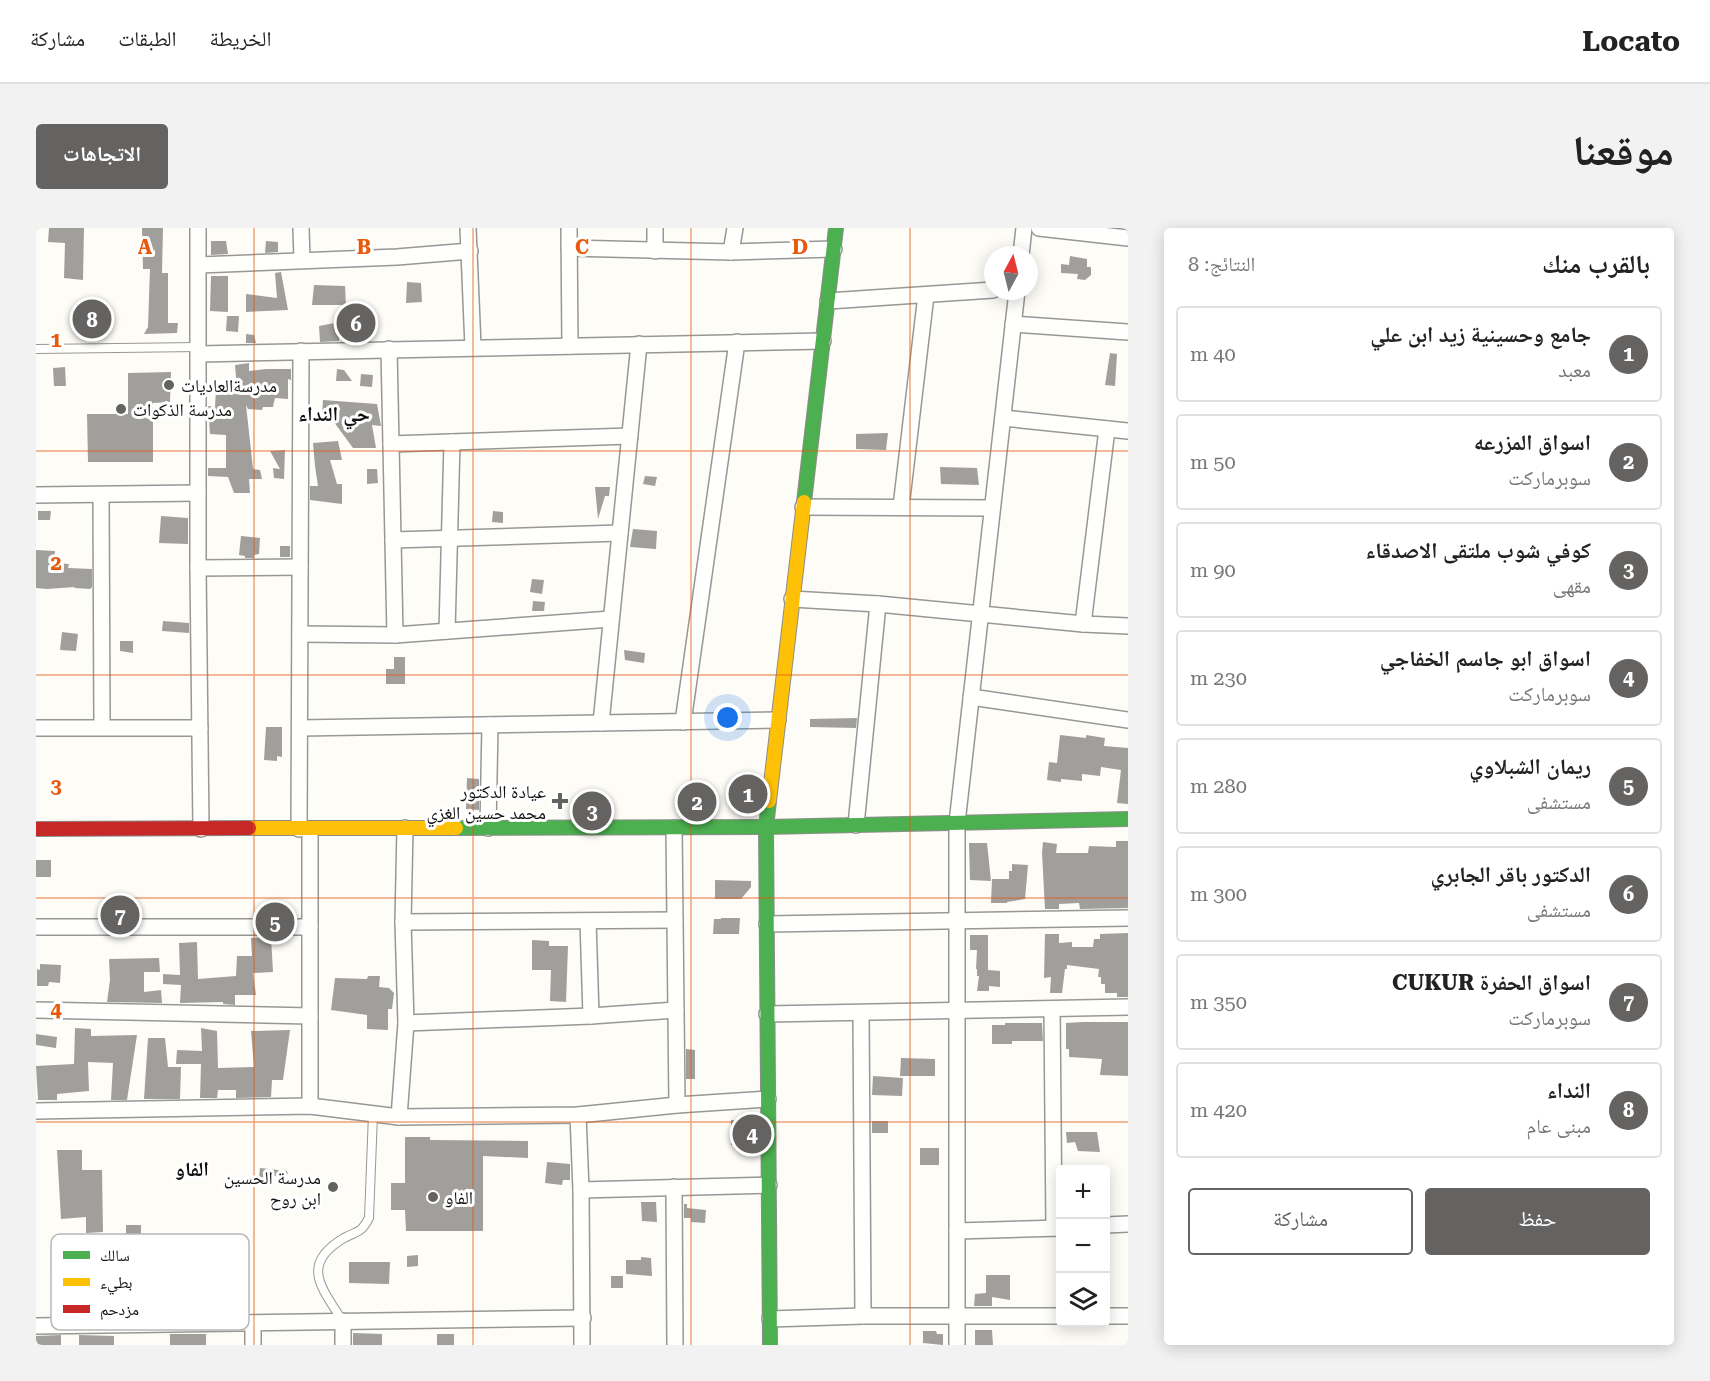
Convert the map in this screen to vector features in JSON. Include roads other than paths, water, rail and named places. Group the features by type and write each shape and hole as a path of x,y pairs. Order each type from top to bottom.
{"street":[{"path":"198,228 201,829"},
{"path":"301,228 302,260"},
{"path":"468,228 473,347"},
{"path":"569,228 570,346"},
{"path":"655,228 655,251"},
{"path":"731,252 735,228"},
{"path":"770,1345 766,827 836,228"},
{"path":"1022,246 1024,228"},
{"path":"1039,228 1123,234"},
{"path":"569,248 731,252 834,249"},
{"path":"199,265 397,257 470,250"},
{"path":"828,301 984,291"},
{"path":"901,507 926,295"},
{"path":"957,1345 957,823 1016,300"},
{"path":"1013,324 1128,332"},
{"path":"199,351 823,341"},
{"path":"683,722 737,342"},
{"path":"601,723 639,344"},
{"path":"389,349 395,635"},
{"path":"301,351 300,728 310,927 310,1106"},
{"path":"1003,418 1128,431"},
{"path":"1083,624 1107,429"},
{"path":"391,444 630,436"},
{"path":"447,631 452,442"},
{"path":"36,495 198,493"},
{"path":"101,495 102,727"},
{"path":"803,507 993,508"},
{"path":"393,540 620,532"},
{"path":"198,568 300,567"},
{"path":"792,599 878,604 1083,624 1128,626"},
{"path":"856,825 878,604"},
{"path":"300,634 395,635 611,619"},
{"path":"971,697 1128,720"},
{"path":"300,728 778,720"},
{"path":"488,828 490,725"},
{"path":"36,728 200,728"},
{"path":"36,829 674,828 1128,819"},
{"path":"399,1117 406,1023 403,922 405,828"},
{"path":"674,828 676,1105"},
{"path":"766,924 1128,918"},
{"path":"403,922 675,920"},
{"path":"588,921 591,1016"},
{"path":"36,927 310,927"},
{"path":"767,1014 1128,1007"},
{"path":"36,1010 310,1016"},
{"path":"406,1023 591,1016 676,1010"},
{"path":"1052,1010 1058,1219"},
{"path":"861,1012 863,1316"},
{"path":"36,1111 310,1106 399,1117 578,1115 768,1099"},
{"path":"578,1115 582,1345"},
{"path":"581,1190 769,1185"},
{"path":"674,1187 675,1345"},
{"path":"1110,1226 1128,1224"},
{"path":"957,1232 1056,1228"},
{"path":"770,1319 863,1316 1056,1316"},
{"path":"1110,1316 1128,1316"},
{"path":"249,1323 583,1318"},
{"path":"343,1322 343,1345"},
{"path":"253,1323 253,1345"},
{"path":"36,1326 51,1326"}],"lane":[{"path":"36,349 199,351"},
{"path":"343,1322 324,1292 317,1273 321,1257 338,1242 361,1231 369,1218 373,1114"}],"place":[{"name":"النداء","path":"92,319"},
{"name":"الدكتور باقر الجابري","path":"356,323"},
{"name":"مدرسةالعاديات","path":"169,385"},
{"name":"مدرسة الذكوات","path":"121,409"},
{"name":"جامع وحسينية زيد ابن علي","path":"748,794"},
{"name":"عيادة الدكتور محمد حسين الغزي","path":"560,801"},
{"name":"اسواق المزرعه","path":"697,802"},
{"name":"كوفي شوب ملتقى الاصدقاء","path":"592,811"},
{"name":"اسواق الحفرة CUKUR","path":"120,915"},
{"name":"ريمان الشبلاوي","path":"275,922"},
{"name":"اسواق ابو جاسم الخفاجي","path":"752,1134"},
{"name":"مدرسة الحسين ابن روح","path":"333,1187"},
{"name":"الفاو","path":"433,1197"}],"district":[{"name":"حي النداء","path":"334,414"},
{"name":"الفاو","path":"192,1169"}]}
